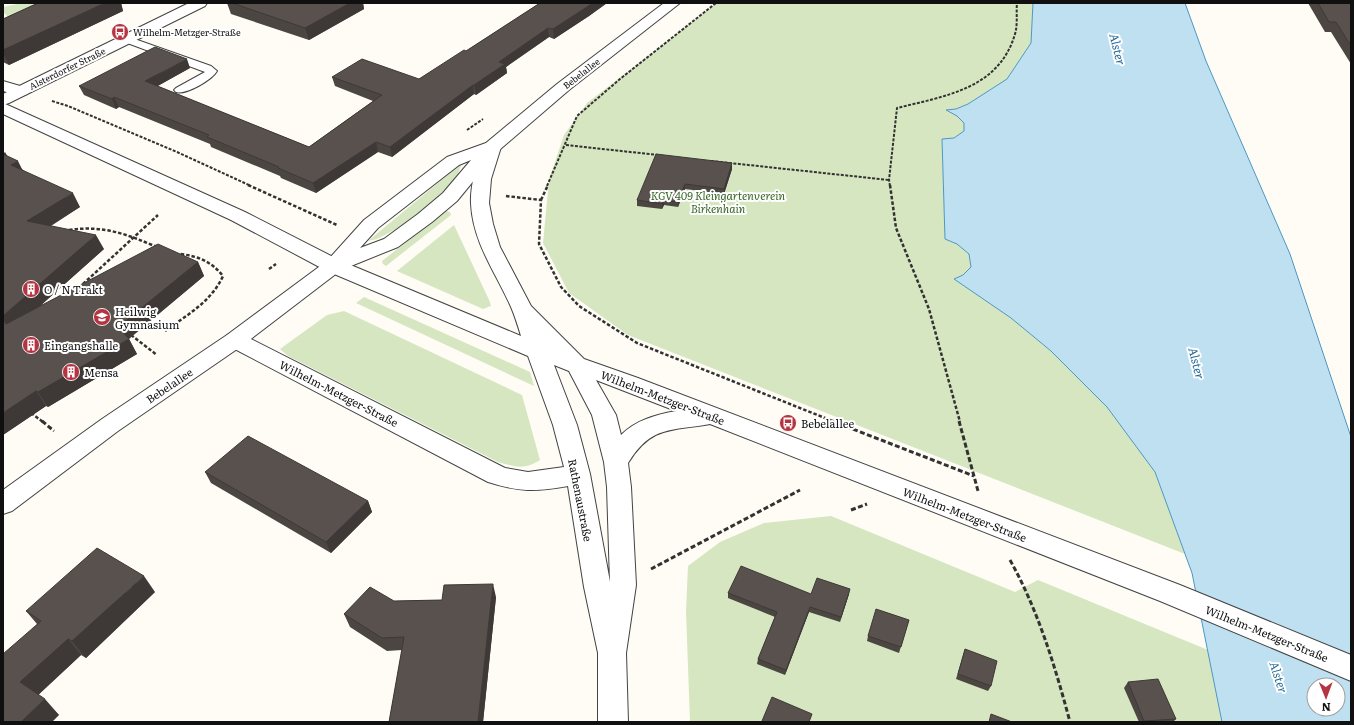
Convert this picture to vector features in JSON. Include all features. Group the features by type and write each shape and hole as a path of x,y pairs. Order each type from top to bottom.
{"street":[{"name":"Alsterdorfer Straße","path":"3,100 200,3"},
{"name":"Bebelallee","path":"334,266 391,243 425,218 450,197 492,147 563,87 673,3"},
{"name":"Alsterdorfer Straße","path":"3,86 21,91"},
{"name":"Wilhelm-Metzger-Straße","path":"3,108 238,216 334,266 537,351 711,415 1170,593 1351,668"},
{"name":"Bebelallee","path":"3,504 110,425 234,340 334,266 371,224 453,160 492,147"},
{"name":"Wilhelm-Metzger-Straße","path":"492,147 482,179 480,203 490,247 521,306 537,351"},
{"name":"Wilhelm-Metzger-Straße","path":"521,306 577,366"},
{"name":"Wilhelm-Metzger-Straße","path":"234,340 510,480 535,482 578,474"},
{"name":"Rathenaustraße","path":"537,351 565,425 578,474 597,587 612,653"},
{"name":"Rathenaustraße","path":"577,366 604,415 616,462 619,487 623,585 612,653 613,722"},
{"path":"616,462 630,441 644,429 662,422 711,415"}],"lane":[{"path":"126,39 207,68 211,71 209,75 180,90"}],"path":[{"path":"716,3 620,79 577,116 566,145 541,200 539,244 561,286 579,306 638,343 813,414 974,476"},
{"path":"1017,3 1015,33 1005,57 988,77 959,93 897,108 889,180 896,228 929,309 987,522 1023,583 1054,663 1070,722"},
{"path":"21,91 68,106 177,152 338,225"},
{"path":"566,145 660,155"},
{"path":"708,160 889,180"},
{"path":"480,203 502,196 541,200"},
{"path":"78,289 158,215"},
{"path":"64,232 96,227 110,229 160,248"},
{"path":"165,331 210,298 220,286 223,276 218,268 206,260 193,256 173,254"},
{"path":"131,335 157,355"},
{"path":"25,408 54,431"},
{"path":"623,585 800,490"}],"green space":[{"path":"22,3 77,3 20,28 3,12 3,7"},
{"name":"KGV 409 Kleingartenverein Birkenhain","path":"717,3 1033,3 1031,43 1007,79 968,104 947,111 957,116 964,123 964,131 954,138 942,139 945,239 957,244 969,254 971,267 963,275 954,279 1011,318 1051,351 1107,407 1155,472 1185,554 628,335 569,293 543,243 549,180 564,135 587,103"},
{"path":"462,163 453,187 404,225 377,239 368,241"},
{"path":"446,211 450,212 451,215 386,266 383,264 382,261"},
{"path":"454,225 491,306 483,309 397,271"},
{"path":"364,297 530,372 534,386 356,303"},
{"path":"344,311 522,395 540,460 520,467 498,462 288,356 280,349 327,315"},
{"path":"831,516 1015,592 1038,580 1208,650 1222,722 690,722 686,611 688,566 720,542 764,523"}],"water":[{"name":"Alster","path":"1033,3 1185,3 1206,61 1290,254 1351,437 1351,722 1222,722 1192,573 1155,472 1107,407 1051,351 1011,318 954,279 963,275 971,267 969,254 957,244 945,239 942,139 954,138 964,131 964,123 957,116 946,110 956,109 968,104 1007,79 1031,43"}],"building":[{"path":"38,3 105,3 3,50 3,19"},
{"path":"232,3 350,3 305,28"},
{"path":"540,3 593,3 553,29 548,28 499,62 505,64 473,85 390,147 376,142 313,183 207,137 209,135 114,97 112,99 79,86 155,47 187,59 145,81 309,147 382,95 332,77 362,59 419,79 464,50 466,51"},
{"path":"1318,3 1351,3 1351,46 1336,22 1329,22"},
{"path":"3,154 18,161 11,165 73,193 27,221 96,235 3,316"},
{"path":"656,154 732,163 724,189 685,184 678,202 664,200 662,204 637,200"},
{"path":"158,244 198,262 118,327 129,339 38,392 36,391 3,413 3,319 6,324"},
{"path":"248,436 368,501 326,542 205,472"},
{"path":"97,548 144,576 72,641 68,639 20,682 45,699 21,722 3,722 3,654 41,621 26,611"},
{"path":"741,566 811,594 817,578 850,589 841,617 810,607 786,670 758,659 777,612 728,593"},
{"path":"493,584 478,722 389,722 404,637 382,638 344,614 370,587 394,601 442,600 444,585"},
{"path":"876,609 909,620 901,647 868,636"},
{"path":"965,649 997,661 991,686 958,674"},
{"path":"1158,679 1176,719 1144,721 1128,682"},
{"path":"772,697 812,714 809,722 762,721"},
{"path":"991,714 1012,722 989,722"}],"place":[{"name":"Wilhelm-Metzger-Straße","path":"120,32"},
{"name":"O / N Trakt","path":"31,289"},
{"name":"Heilwig Gymnasium","path":"102,317"},
{"name":"Eingangshalle","path":"31,345"},
{"name":"Mensa","path":"71,372"},
{"name":"Bebelallee","path":"788,423"}]}
